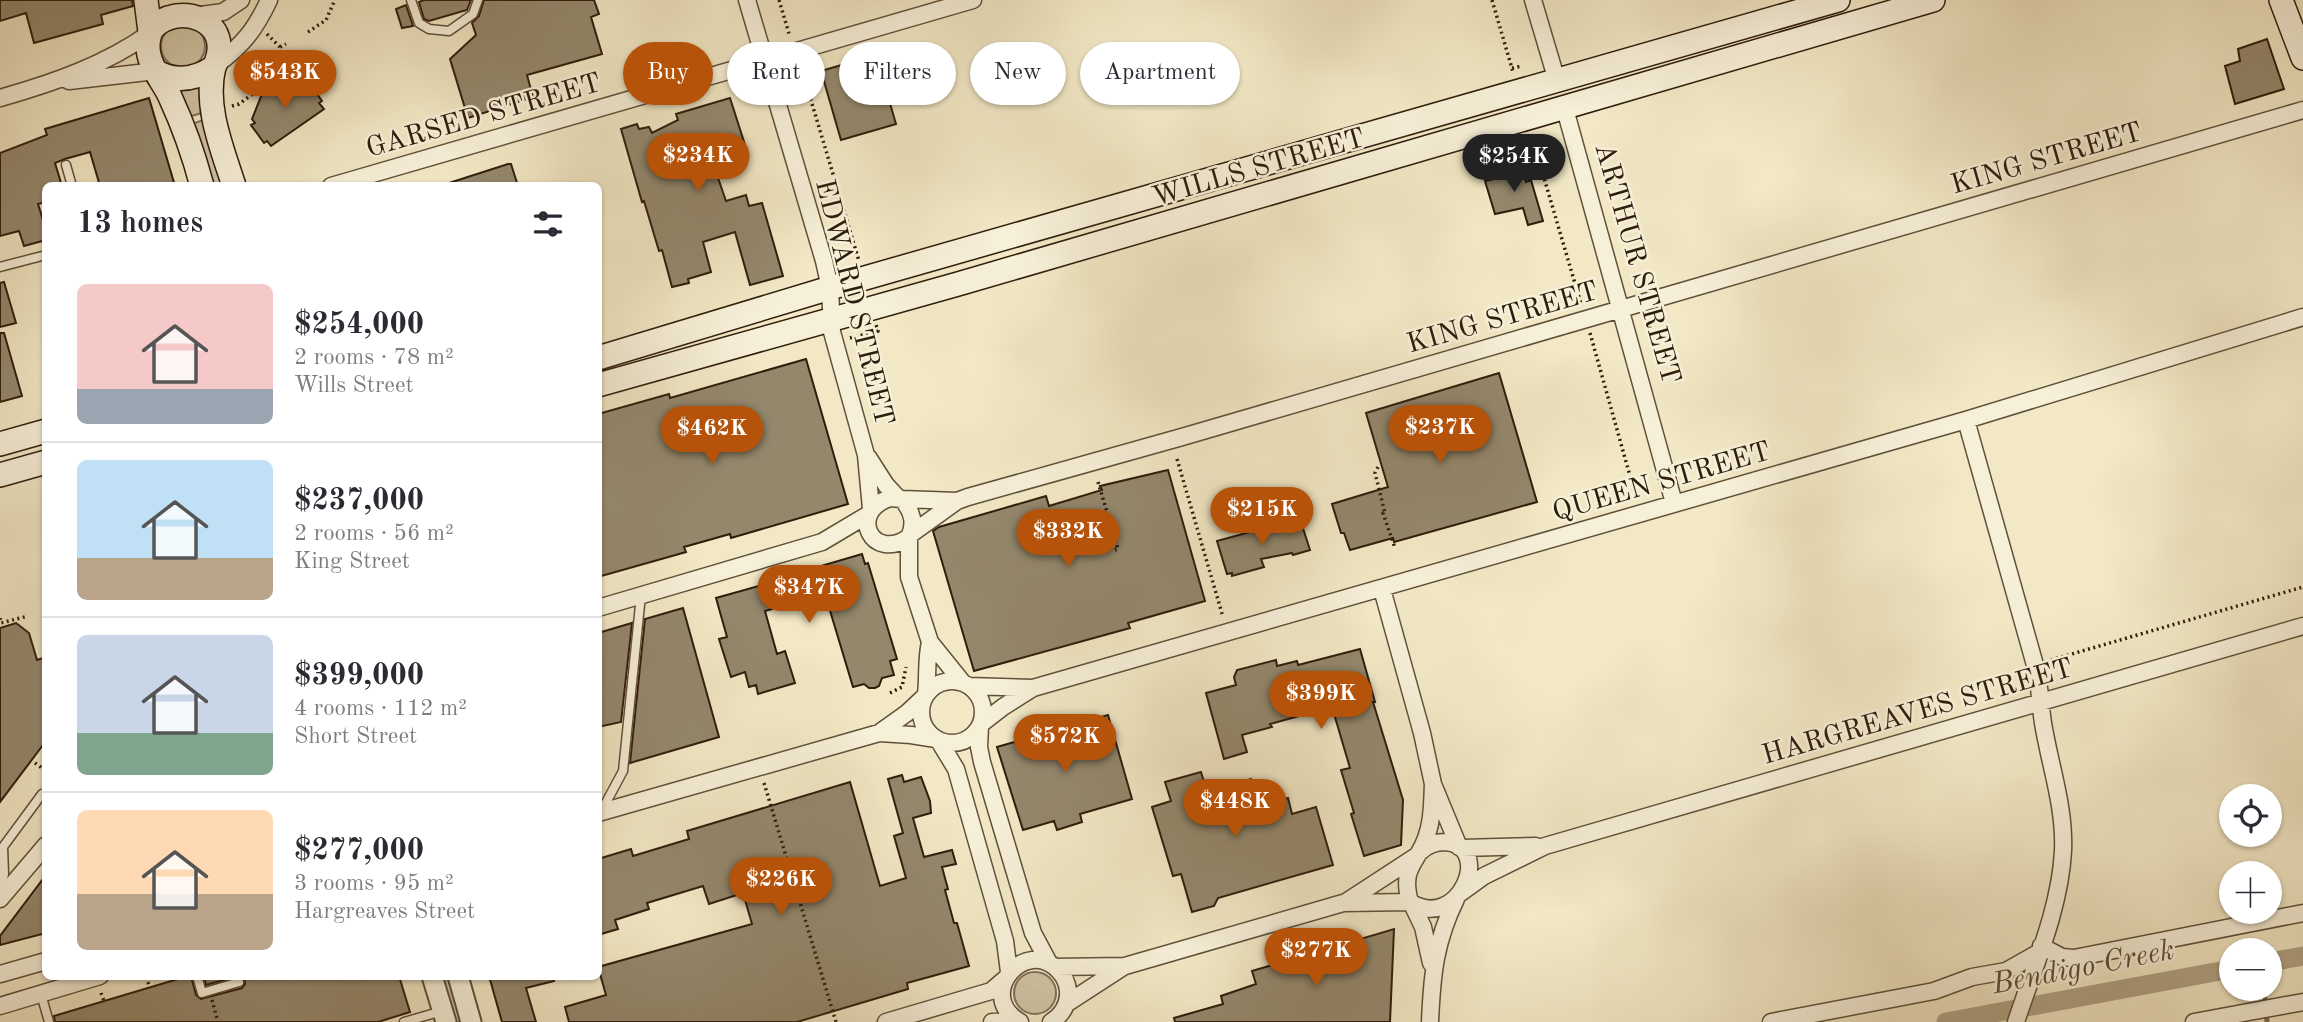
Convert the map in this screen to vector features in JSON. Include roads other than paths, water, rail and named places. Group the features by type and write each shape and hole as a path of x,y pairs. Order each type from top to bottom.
{"main road":[{"path":"146,0 150,32 148,52 184,130 201,182"},
{"name":"WILLS STREET","path":"602,357 830,288 1838,0"},
{"name":"WILLS STREET","path":"602,383 1565,109 1933,0"},
{"path":"2281,0 2303,58"},
{"path":"150,32 169,15 196,10 210,22 218,37 220,51 211,86 212,104 233,182"},
{"path":"156,71 168,77 184,79 199,76 215,66"},
{"name":"ARTHUR STREET","path":"1557,81 1565,109"},
{"path":"749,313 757,339"},
{"path":"4,442 42,432"},
{"path":"4,442 33,449 42,462"},
{"path":"0,475 42,463"}],"street":[{"path":"196,10 223,12 241,0"},
{"path":"215,66 248,37 268,0"},
{"name":"EDWARD STREET","path":"747,0 758,42"},
{"name":"GARSED STREET","path":"825,43 973,0"},
{"name":"ARTHUR STREET","path":"1533,0 1557,81"},
{"path":"0,98 49,84 117,55 150,32"},
{"path":"49,84 156,71"},
{"name":"GARSED STREET","path":"345,182 727,71"},
{"name":"EDWARD STREET","path":"776,105 824,261 830,288 835,343 866,454 870,511"},
{"name":"ARTHUR STREET","path":"1565,109 1674,503"},
{"name":"KING STREET","path":"900,498 957,500 1182,437 2303,110"},
{"name":"QUEEN STREET","path":"981,726 1003,707 1033,688 1966,420 2303,317"},
{"path":"1966,420 2035,665 2043,722 2060,803 2063,846 2057,889 2017,1022"},
{"name":"EDWARD STREET","path":"866,454 886,485 900,498"},
{"path":"602,607 821,542 851,526 883,500 900,498 908,506 913,520 909,577 930,642 977,693 982,703 984,714 979,747 982,762 1033,933 1067,984 1060,1015"},
{"name":"KING STREET","path":"910,536 957,500"},
{"path":"870,511 868,528 871,535 909,577"},
{"path":"882,545 895,545 910,536"},
{"path":"1382,589 1422,733 1433,784 1460,848 1467,856 1470,871 1444,927 1432,969 1430,1022"},
{"name":"HARGREAVES STREET","path":"1458,896 1484,876 1545,846 2303,626"},
{"path":"930,642 925,696 920,715 923,725 937,740 956,769 1005,941 1007,976 1002,990 1003,1002 1017,1021"},
{"path":"879,733 942,682 966,684"},
{"name":"QUEEN STREET","path":"966,684 1033,688"},
{"path":"602,812 879,733 911,735 948,744 967,741 981,726"},
{"path":"1432,969 1423,927 1411,903 1407,873 1430,825 1433,784"},
{"path":"1343,903 1429,845 1440,842 1460,848"},
{"name":"HARGREAVES STREET","path":"1460,848 1545,846"},
{"path":"0,896 42,849"},
{"path":"886,1022 991,991 1016,966 1028,961 1052,965 1125,966 1343,903 1411,903 1424,908 1434,908 1446,906 1458,896"},
{"path":"2040,949 2062,957 2074,958 2303,913"},
{"path":"1771,1022 1934,990 1972,977 2006,971 2040,949"},
{"path":"0,974 42,962"},
{"path":"1060,1015 1125,966"},
{"path":"0,1006 87,980"},
{"path":"433,980 444,1016"},
{"path":"459,980 471,1022"},
{"path":"2194,1022 2232,1019 2303,1002"},
{"path":"992,1022 1017,1021"}],"lane":[{"path":"411,0 419,23 429,29 449,31 473,13 478,0"},
{"path":"66,164 71,182"},
{"path":"0,267 42,255"},
{"path":"602,809 623,771 641,595"},
{"path":"0,896 4,874 3,847 42,794"},
{"path":"198,980 202,993 239,982 238,980"},
{"path":"41,994 48,1022"},
{"path":"404,1022 444,1016"}],"waterway":[{"name":"Bendigo Creek","path":"2282,960 2303,956"},
{"name":"Bendigo Creek","path":"1946,1022 2219,971"},
{"path":"2265,1001 2267,1022"}]}
